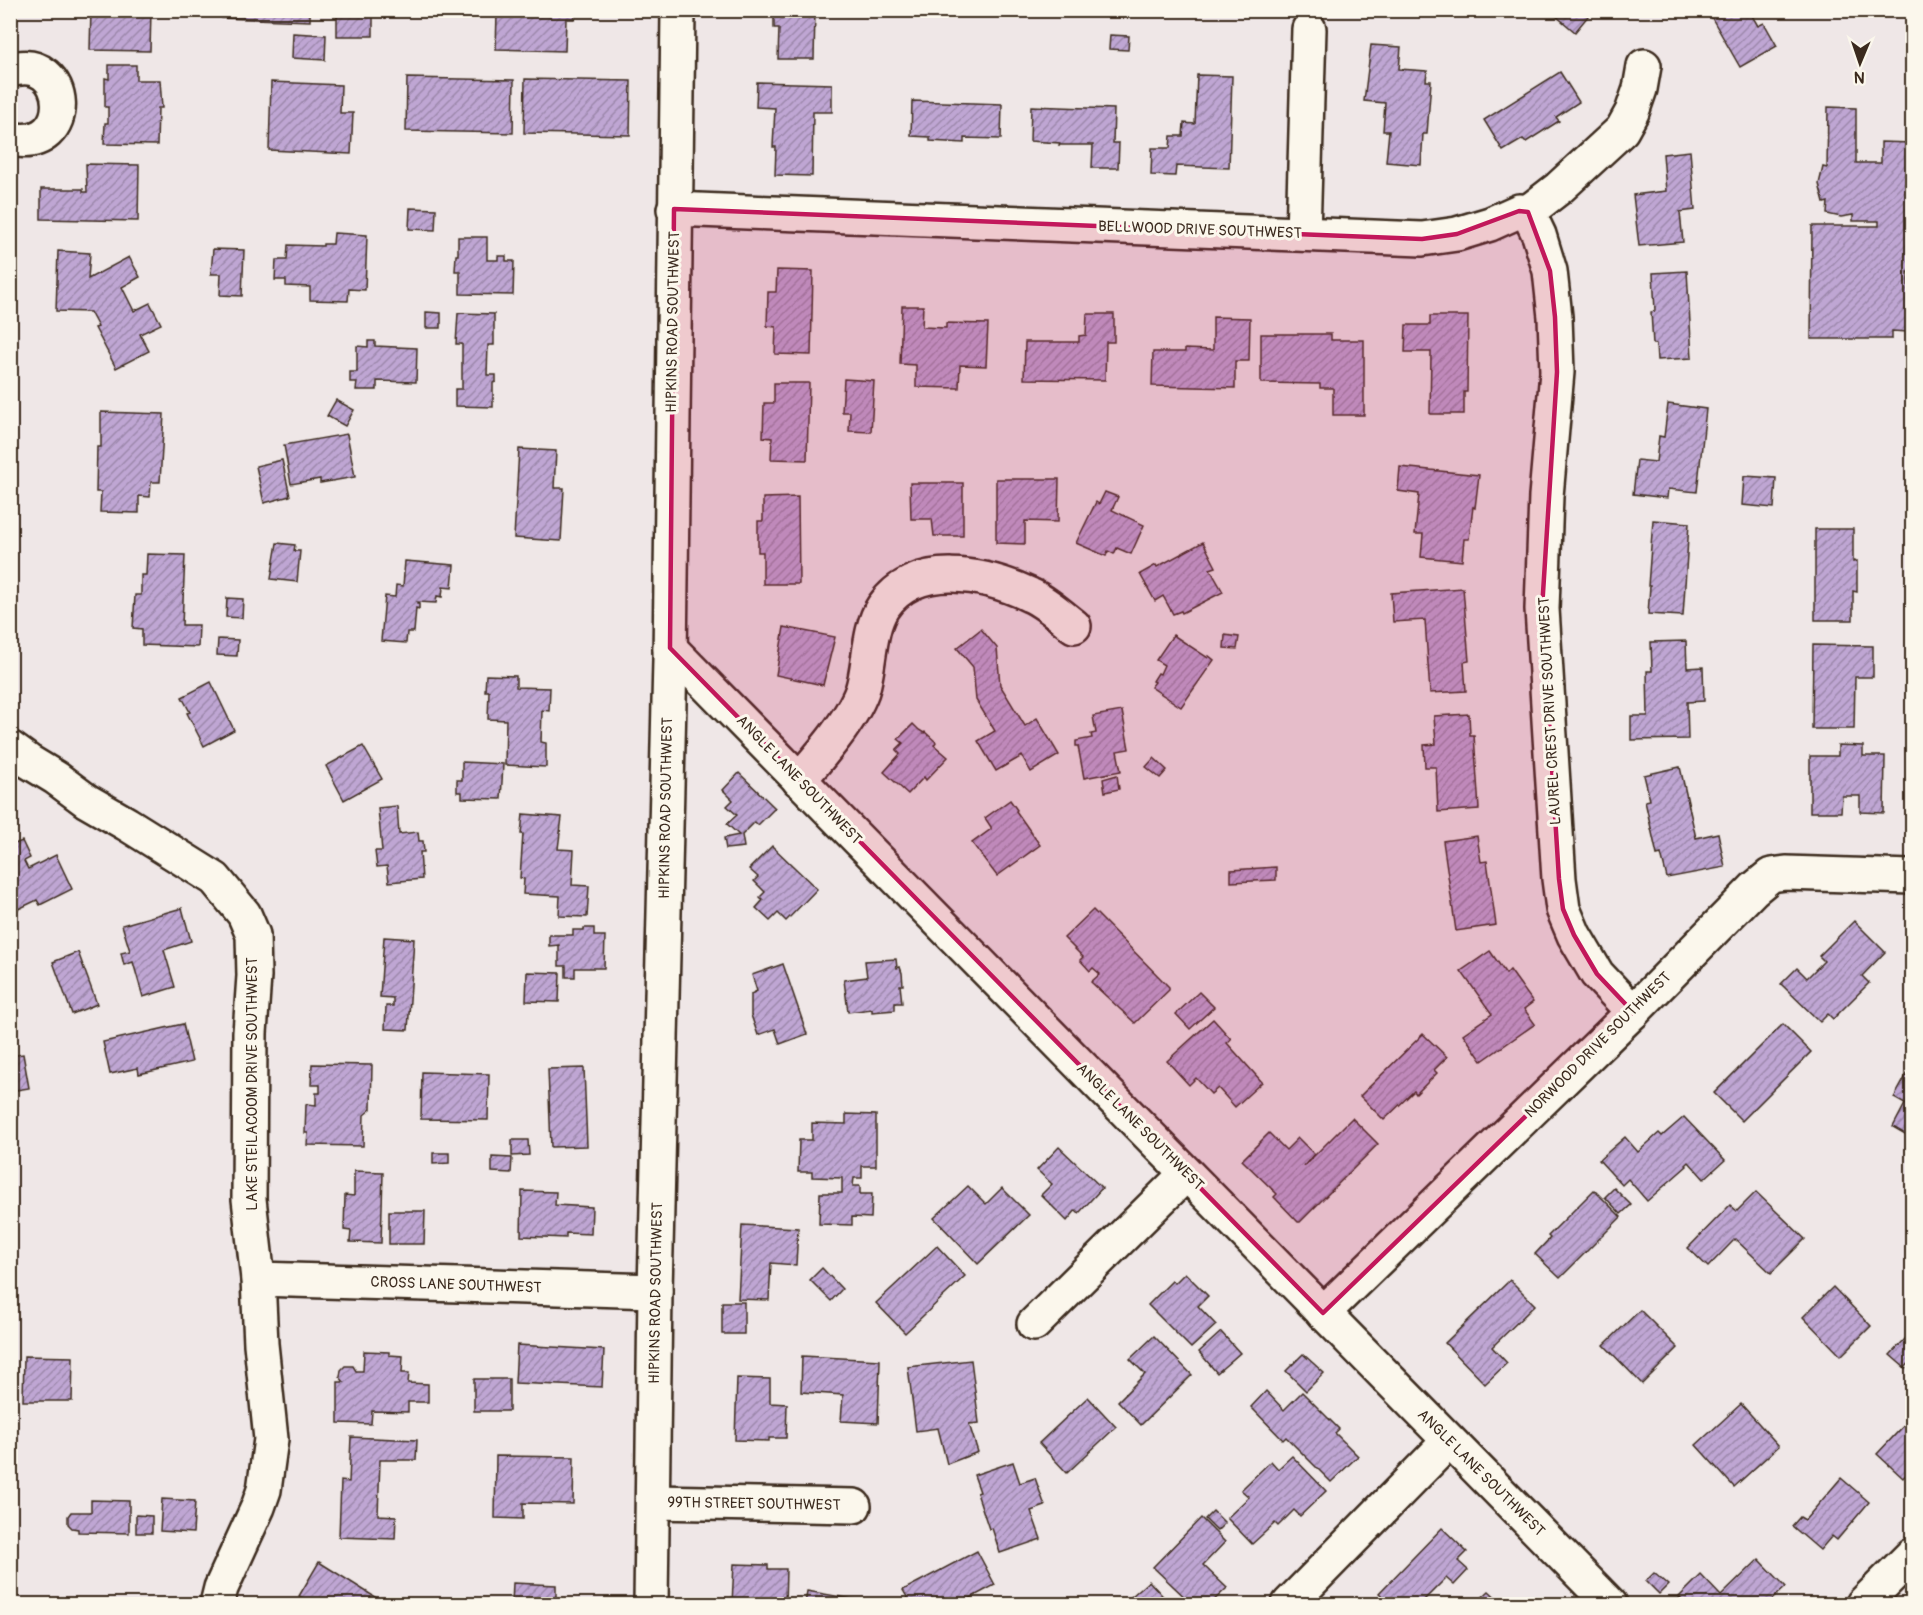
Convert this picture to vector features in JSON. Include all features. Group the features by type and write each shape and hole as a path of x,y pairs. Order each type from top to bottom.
{"street":[{"name":"HIPKINS ROAD SOUTHWEST","path":"651,1605 670,648 678,10"},
{"path":"1303,234 1309,29"},
{"name":"BELLWOOD DRIVE SOUTHWEST","path":"674,209 1422,239 1457,234 1490,224 1519,211 1528,212 1559,188 1623,130 1640,89 1644,66"},
{"path":"10,70 25,68 46,75 54,84 59,95 60,106 58,117 52,128 44,135 33,140 10,139"},
{"name":"LAUREL CREST DRIVE SOUTHWEST","path":"1528,212 1539,235 1550,271 1555,317 1557,372 1546,496 1542,609 1559,879 1563,909 1574,935 1597,974 1633,1012"},
{"path":"799,780 827,748 862,691 870,648 883,608 898,592 916,581 947,574 971,576 1030,595 1047,604 1074,626"},
{"name":"ANGLE LANE SOUTHWEST","path":"670,648 1610,1605"},
{"name":"LAKE STEILACOOM DRIVE SOUTHWEST","path":"10,748 87,801 215,879 244,914 253,935 249,1199 271,1439 264,1490 221,1588 217,1605"},
{"name":"NORWOOD DRIVE SOUTHWEST","path":"1323,1313 1633,1012 1770,875 1786,873 1912,877"},
{"path":"1034,1324 1186,1174"},
{"name":"CROSS LANE SOUTHWEST","path":"258,1279 656,1291"},
{"path":"1289,1605 1449,1441"},
{"name":"99TH STREET SOUTHWEST","path":"653,1502 854,1506"},
{"path":"1863,1605 1912,1555"}],"highlighted area":[{"path":"674,209 1422,239 1457,234 1519,211 1528,212 1550,271 1555,317 1557,372 1542,609 1559,879 1563,909 1574,935 1597,974 1633,1012 1323,1313 670,648"}],"building":[{"path":"46,10 88,10 88,14 46,13"},
{"path":"91,10 151,10 150,51 90,50"},
{"path":"223,10 310,10 310,21 222,18"},
{"path":"337,10 373,10 373,36 337,36"},
{"path":"523,10 575,10 574,19 566,19 565,51 496,49 497,14 523,15"},
{"path":"774,10 815,10 814,59 778,59 779,28 774,28"},
{"path":"1549,10 1593,10 1575,32"},
{"path":"1713,10 1756,10 1751,14 1758,26 1764,23 1777,46 1740,67 1709,13"},
{"path":"293,33 326,35 325,60 292,58"},
{"path":"1110,35 1129,36 1128,50 1109,49"},
{"path":"1371,45 1401,47 1399,69 1427,71 1426,81 1431,81 1427,134 1423,134 1421,165 1386,162 1389,131 1383,131 1385,103 1364,101"},
{"path":"109,65 136,65 136,80 160,80 162,108 158,108 157,145 104,144 105,123 108,123 108,107 105,107 105,78 109,79"},
{"path":"1560,72 1579,102 1556,117 1559,121 1526,142 1523,139 1503,151 1484,120"},
{"path":"1197,75 1232,76 1229,168 1176,166 1175,176 1151,175 1152,148 1170,148 1171,136 1183,136 1184,123 1195,124"},
{"path":"407,78 514,80 513,133 406,131"},
{"path":"525,79 631,81 630,135 524,133"},
{"path":"271,82 341,85 340,113 353,113 351,154 269,150"},
{"path":"757,82 832,84 832,112 813,112 812,176 775,175 776,147 773,147 775,108 756,107"},
{"path":"912,101 1002,104 1001,139 964,138 964,143 930,141 930,137 911,136"},
{"path":"1031,106 1114,109 1113,143 1119,143 1118,168 1092,168 1093,145 1059,145 1060,143 1030,141"},
{"path":"1828,107 1856,108 1856,163 1881,163 1881,142 1912,143 1912,272 1908,272 1908,332 1892,331 1892,339 1811,339 1812,226 1879,226 1879,221 1853,221 1853,215 1841,217 1827,214 1828,202 1824,203 1819,184 1823,167 1827,168"},
{"path":"1690,151 1695,210 1680,212 1683,242 1639,246 1633,195 1666,191 1663,154"},
{"path":"86,164 139,165 138,221 41,219 41,189 83,189 83,192 87,192"},
{"path":"410,208 436,209 435,230 409,229"},
{"path":"334,233 367,235 365,290 349,289 348,301 310,300 310,287 286,286 286,280 275,280 276,260 287,260 288,245 333,244"},
{"path":"458,237 487,237 487,260 498,260 498,256 506,256 506,261 514,261 513,295 460,294 460,271 455,271"},
{"path":"213,249 244,250 242,296 220,295 221,274 211,274"},
{"path":"58,251 90,253 88,279 129,257 140,277 122,287 134,311 150,303 161,324 140,334 149,351 116,368 95,328 98,327 90,312 56,311"},
{"path":"777,270 813,271 811,355 775,354 776,327 767,326 768,292 776,292"},
{"path":"1687,271 1692,358 1657,360 1656,344 1653,344 1651,312 1655,311 1653,273"},
{"path":"902,306 923,306 922,327 946,328 946,323 988,324 986,366 960,365 959,388 916,387 916,365 900,364"},
{"path":"426,312 441,313 441,328 426,328"},
{"path":"458,313 494,314 494,345 488,345 487,375 496,375 496,382 493,383 493,407 455,406 455,389 462,389 462,344 456,344"},
{"path":"1087,314 1114,314 1114,342 1106,342 1105,380 1024,379 1025,342 1079,342 1079,336 1086,335"},
{"path":"1430,316 1468,316 1467,392 1464,392 1464,414 1430,414 1431,352 1405,352 1406,325 1430,325"},
{"path":"1213,317 1250,318 1249,361 1235,361 1235,388 1152,386 1153,352 1185,352 1185,349 1213,350"},
{"path":"1261,334 1331,334 1331,340 1364,340 1364,415 1333,415 1333,388 1320,388 1320,384 1261,383"},
{"path":"368,341 375,341 375,346 417,348 416,382 377,381 377,390 356,390 357,382 350,382 350,372 357,372 357,346 368,347"},
{"path":"844,379 874,381 871,432 849,431 850,412 842,412"},
{"path":"774,383 809,383 807,460 771,459 772,438 763,437 764,403 774,403"},
{"path":"336,400 354,410 345,426 327,416"},
{"path":"1668,404 1706,409 1697,492 1668,489 1667,498 1633,494 1637,460 1656,462 1659,436 1664,437"},
{"path":"101,412 164,414 160,482 151,482 150,497 139,496 139,513 100,512 101,492 96,492 97,447 101,447"},
{"path":"347,434 355,477 320,483 320,479 291,484 284,445"},
{"path":"519,449 556,451 554,488 564,488 561,541 514,538"},
{"path":"282,460 290,496 264,503 256,466"},
{"path":"1400,467 1479,475 1469,539 1464,539 1462,561 1421,557 1423,534 1415,534 1419,494 1398,491"},
{"path":"1744,476 1776,478 1774,508 1742,505"},
{"path":"996,479 1059,479 1058,522 1025,521 1025,544 996,543"},
{"path":"910,483 963,483 963,536 934,536 932,519 911,519"},
{"path":"1105,492 1118,497 1112,510 1144,525 1131,554 1117,548 1114,554 1108,551 1106,556 1076,543 1096,502 1099,504"},
{"path":"798,497 799,584 763,584 763,552 758,552 758,521 763,521 763,498"},
{"path":"1653,520 1689,523 1683,616 1648,614"},
{"path":"1815,529 1853,529 1853,562 1857,561 1857,592 1853,591 1853,620 1815,620"},
{"path":"1203,542 1216,567 1210,569 1223,592 1182,613 1181,611 1173,614 1163,596 1155,601 1140,574"},
{"path":"277,543 295,545 294,551 300,551 297,582 271,579"},
{"path":"147,554 185,555 182,625 199,625 198,647 142,645 142,629 133,628 135,595 141,595 141,575 146,575"},
{"path":"405,561 454,565 452,588 443,587 442,597 437,596 436,603 417,602 419,609 416,608 414,632 407,632 406,643 381,641 385,596 395,597 396,585 403,586"},
{"path":"1463,588 1469,661 1464,662 1466,691 1430,693 1425,620 1393,622 1391,593"},
{"path":"227,598 243,599 242,618 226,617"},
{"path":"784,627 835,637 823,685 776,675"},
{"path":"981,629 997,648 1000,685 1025,726 1037,718 1059,755 1031,772 1022,756 996,771 978,741 995,731 976,700 973,667 957,648"},
{"path":"1173,635 1214,660 1181,707 1151,687 1164,665 1156,660"},
{"path":"1225,635 1239,637 1237,649 1224,648"},
{"path":"218,639 238,640 237,656 217,655"},
{"path":"1686,641 1687,668 1703,667 1704,701 1687,702 1688,739 1631,740 1631,716 1648,716 1647,671 1652,671 1651,642"},
{"path":"1813,645 1873,646 1873,677 1855,677 1854,729 1812,729"},
{"path":"486,675 516,676 516,687 550,688 549,711 542,710 541,742 546,743 546,767 505,765 506,720 488,719 489,691 485,691"},
{"path":"211,682 234,730 204,746 187,713 190,712 182,697"},
{"path":"1122,711 1129,749 1117,751 1121,771 1084,778 1076,741 1092,738 1091,734 1096,733 1093,716"},
{"path":"1469,714 1470,735 1474,735 1479,809 1438,812 1436,767 1425,767 1424,745 1436,744 1434,716"},
{"path":"913,724 936,742 934,745 948,757 926,780 924,777 908,794 884,772 900,754 896,750 903,743 898,739"},
{"path":"1838,745 1863,746 1863,756 1885,756 1884,813 1860,812 1860,796 1842,796 1841,812 1810,812 1810,756 1838,756"},
{"path":"363,746 382,779 344,800 326,766"},
{"path":"1154,758 1167,770 1160,778 1146,767"},
{"path":"462,762 503,764 501,799 462,798 462,792 457,792 457,780 462,780"},
{"path":"1680,767 1696,838 1718,833 1725,867 1667,878 1661,854 1657,855 1645,801 1650,800 1644,775"},
{"path":"739,773 775,808 758,825 755,822 742,835 744,847 726,849 724,838 739,835 727,824 737,815 727,806 733,800 723,790"},
{"path":"1117,775 1119,789 1105,792 1103,779"},
{"path":"1010,800 1040,845 997,876 972,843 991,829 985,818"},
{"path":"397,806 399,834 418,832 419,841 423,841 424,852 420,852 422,879 389,882 387,866 377,867 375,851 382,851 378,808"},
{"path":"523,814 562,817 558,849 574,850 572,885 589,886 587,917 559,916 560,896 523,894 524,879 520,878"},
{"path":"1477,836 1481,862 1487,861 1496,925 1456,931 1443,841"},
{"path":"22,841 30,858 24,861 28,869 56,855 72,889 40,905 37,900 10,913 10,846"},
{"path":"772,846 817,889 786,921 778,913 770,921 756,908 763,900 760,897 765,892 754,881 758,877 749,869"},
{"path":"1276,867 1276,880 1231,882 1231,870"},
{"path":"182,908 191,941 164,950 175,987 143,997 133,962 124,965 121,953 130,951 122,925"},
{"path":"1093,910 1169,987 1169,990 1135,1023 1091,982 1100,974 1093,968 1090,971 1080,960 1083,957 1064,938"},
{"path":"1854,921 1885,952 1862,976 1869,983 1833,1019 1828,1014 1820,1022 1781,984 1797,968 1807,978 1824,961 1819,956"},
{"path":"584,928 594,928 594,936 605,936 604,968 575,968 575,977 566,977 566,966 559,966 559,945 549,946 549,935 573,935 573,930 584,930"},
{"path":"384,937 414,939 408,1030 385,1029 386,1006 393,1006 393,998 380,997"},
{"path":"1490,951 1506,974 1510,970 1533,1002 1524,1009 1535,1024 1482,1061 1463,1034 1492,1014 1461,971"},
{"path":"78,952 97,1004 72,1014 53,962"},
{"path":"896,959 897,968 900,967 902,973 903,985 900,985 902,1003 895,1003 895,1010 872,1012 872,1009 848,1012 844,980 867,977 865,961"},
{"path":"783,964 807,1034 780,1044 775,1029 758,1035 751,1015 751,994 757,991 752,975"},
{"path":"527,972 560,973 559,1002 526,1001"},
{"path":"1199,992 1214,1007 1190,1029 1176,1014"},
{"path":"1213,1019 1231,1039 1227,1043 1262,1082 1235,1107 1218,1088 1211,1094 1196,1078 1189,1085 1167,1061"},
{"path":"183,1024 192,1062 139,1074 138,1068 110,1074 103,1042"},
{"path":"1783,1024 1811,1052 1742,1121 1714,1093"},
{"path":"1423,1034 1447,1057 1434,1070 1437,1073 1416,1094 1414,1091 1384,1120 1360,1096"},
{"path":"23,1054 29,1088 10,1091 10,1056"},
{"path":"312,1064 372,1065 371,1109 364,1115 363,1146 307,1145 306,1104 316,1105 316,1093 320,1093 320,1085 311,1085"},
{"path":"1912,1065 1912,1138 1893,1127 1905,1104 1894,1098"},
{"path":"584,1068 587,1146 551,1147 548,1069"},
{"path":"422,1072 489,1074 488,1120 421,1119"},
{"path":"846,1114 876,1115 876,1166 862,1166 862,1178 854,1178 853,1186 860,1186 860,1194 872,1194 871,1218 852,1217 852,1225 819,1224 820,1193 842,1193 842,1178 812,1177 812,1172 798,1172 799,1140 812,1140 812,1123 846,1124"},
{"path":"1684,1117 1725,1160 1704,1179 1689,1162 1647,1201 1628,1179 1622,1185 1599,1160 1625,1137 1638,1152 1659,1133 1662,1136"},
{"path":"1352,1118 1378,1144 1300,1222 1274,1197 1277,1194 1242,1160 1269,1133 1286,1150 1298,1138 1314,1154 1304,1166"},
{"path":"512,1140 528,1140 529,1155 512,1156"},
{"path":"1059,1147 1102,1188 1079,1213 1076,1210 1067,1221 1041,1195 1052,1184 1037,1170"},
{"path":"433,1153 449,1153 449,1163 433,1164"},
{"path":"492,1157 512,1158 511,1173 492,1172"},
{"path":"354,1171 383,1172 381,1243 350,1242 351,1231 344,1230 345,1195 354,1196"},
{"path":"968,1186 986,1204 1002,1188 1029,1215 978,1264 934,1218"},
{"path":"1614,1188 1631,1205 1621,1214 1605,1197"},
{"path":"1594,1190 1621,1217 1560,1278 1535,1254 1550,1238 1548,1236"},
{"path":"522,1191 556,1192 555,1205 592,1207 591,1234 566,1233 566,1238 521,1236"},
{"path":"1756,1192 1805,1239 1771,1273 1735,1239 1708,1267 1688,1248 1730,1205 1737,1211"},
{"path":"389,1211 425,1211 424,1244 389,1244"},
{"path":"742,1225 798,1228 796,1265 771,1263 769,1300 738,1299"},
{"path":"937,1246 965,1276 905,1333 876,1303"},
{"path":"822,1268 842,1289 831,1301 810,1280"},
{"path":"1185,1273 1208,1296 1198,1306 1216,1325 1191,1348 1148,1305 1172,1281 1175,1283"},
{"path":"1510,1280 1535,1305 1492,1347 1507,1363 1485,1384 1445,1343"},
{"path":"1833,1287 1871,1326 1841,1356 1803,1317"},
{"path":"722,1302 744,1302 744,1334 722,1334"},
{"path":"1640,1310 1678,1348 1642,1384 1604,1345"},
{"path":"1221,1332 1240,1353 1217,1373 1199,1352"},
{"path":"1154,1336 1192,1375 1141,1425 1118,1401 1145,1374 1130,1359"},
{"path":"1906,1338 1912,1344 1912,1360 1905,1368 1890,1355"},
{"path":"517,1345 604,1350 602,1387 515,1383"},
{"path":"364,1351 389,1352 389,1355 403,1356 402,1373 409,1373 408,1383 428,1384 428,1402 408,1402 408,1412 372,1411 371,1424 338,1423 338,1382 344,1382 340,1377 341,1370 345,1366 353,1366 356,1371 363,1371"},
{"path":"1303,1354 1324,1373 1306,1391 1286,1371"},
{"path":"24,1356 73,1357 72,1401 23,1401"},
{"path":"802,1356 880,1360 878,1423 841,1421 843,1395 801,1392"},
{"path":"971,1360 979,1423 969,1424 978,1452 947,1464 938,1428 916,1431 908,1367"},
{"path":"737,1378 770,1379 770,1403 787,1404 786,1438 769,1438 769,1441 735,1440"},
{"path":"474,1379 509,1379 509,1411 474,1411"},
{"path":"1266,1391 1284,1410 1302,1392 1339,1429 1335,1433 1358,1456 1331,1482 1286,1437 1283,1440 1251,1407"},
{"path":"1088,1397 1116,1427 1067,1473 1039,1443"},
{"path":"1741,1404 1779,1446 1734,1487 1696,1445"},
{"path":"1912,1417 1912,1468 1903,1478 1877,1454"},
{"path":"351,1437 417,1440 416,1460 380,1460 378,1515 396,1516 395,1539 339,1537 341,1481 349,1482"},
{"path":"496,1456 574,1457 573,1504 523,1503 523,1519 495,1518"},
{"path":"1292,1456 1326,1491 1300,1516 1294,1510 1278,1526 1275,1523 1252,1544 1227,1518 1249,1497 1241,1490 1271,1461 1278,1469"},
{"path":"1013,1462 1020,1483 1035,1478 1045,1506 1031,1511 1041,1539 1000,1553 977,1493 980,1492 974,1475"},
{"path":"1841,1478 1869,1502 1837,1540 1832,1536 1820,1550 1792,1526 1800,1517 1805,1520"},
{"path":"162,1499 195,1501 193,1533 160,1531"},
{"path":"91,1500 129,1501 129,1533 78,1532 78,1529 72,1528 68,1524 68,1516 71,1512 91,1512"},
{"path":"1213,1511 1225,1523 1217,1531 1205,1519"},
{"path":"136,1515 152,1516 152,1533 136,1533"},
{"path":"1201,1518 1225,1542 1203,1565 1227,1588 1210,1604 1192,1604 1153,1567"},
{"path":"1442,1528 1467,1552 1458,1561 1468,1570 1454,1585 1446,1578 1420,1604 1391,1604 1379,1593"},
{"path":"977,1551 995,1585 959,1604 911,1604 903,1590"},
{"path":"1759,1559 1786,1587 1767,1604 1686,1604 1679,1597 1701,1575 1721,1596"},
{"path":"319,1562 386,1604 313,1604 299,1596"},
{"path":"734,1564 768,1565 768,1569 786,1569 785,1604 732,1604"},
{"path":"1654,1573 1668,1585 1659,1594 1646,1581"},
{"path":"1149,1581 1170,1604 1123,1604"},
{"path":"513,1583 556,1585 556,1604 512,1604"},
{"path":"807,1591 874,1603 874,1604 805,1604"},
{"path":"1489,1591 1503,1604 1475,1604"}]}
